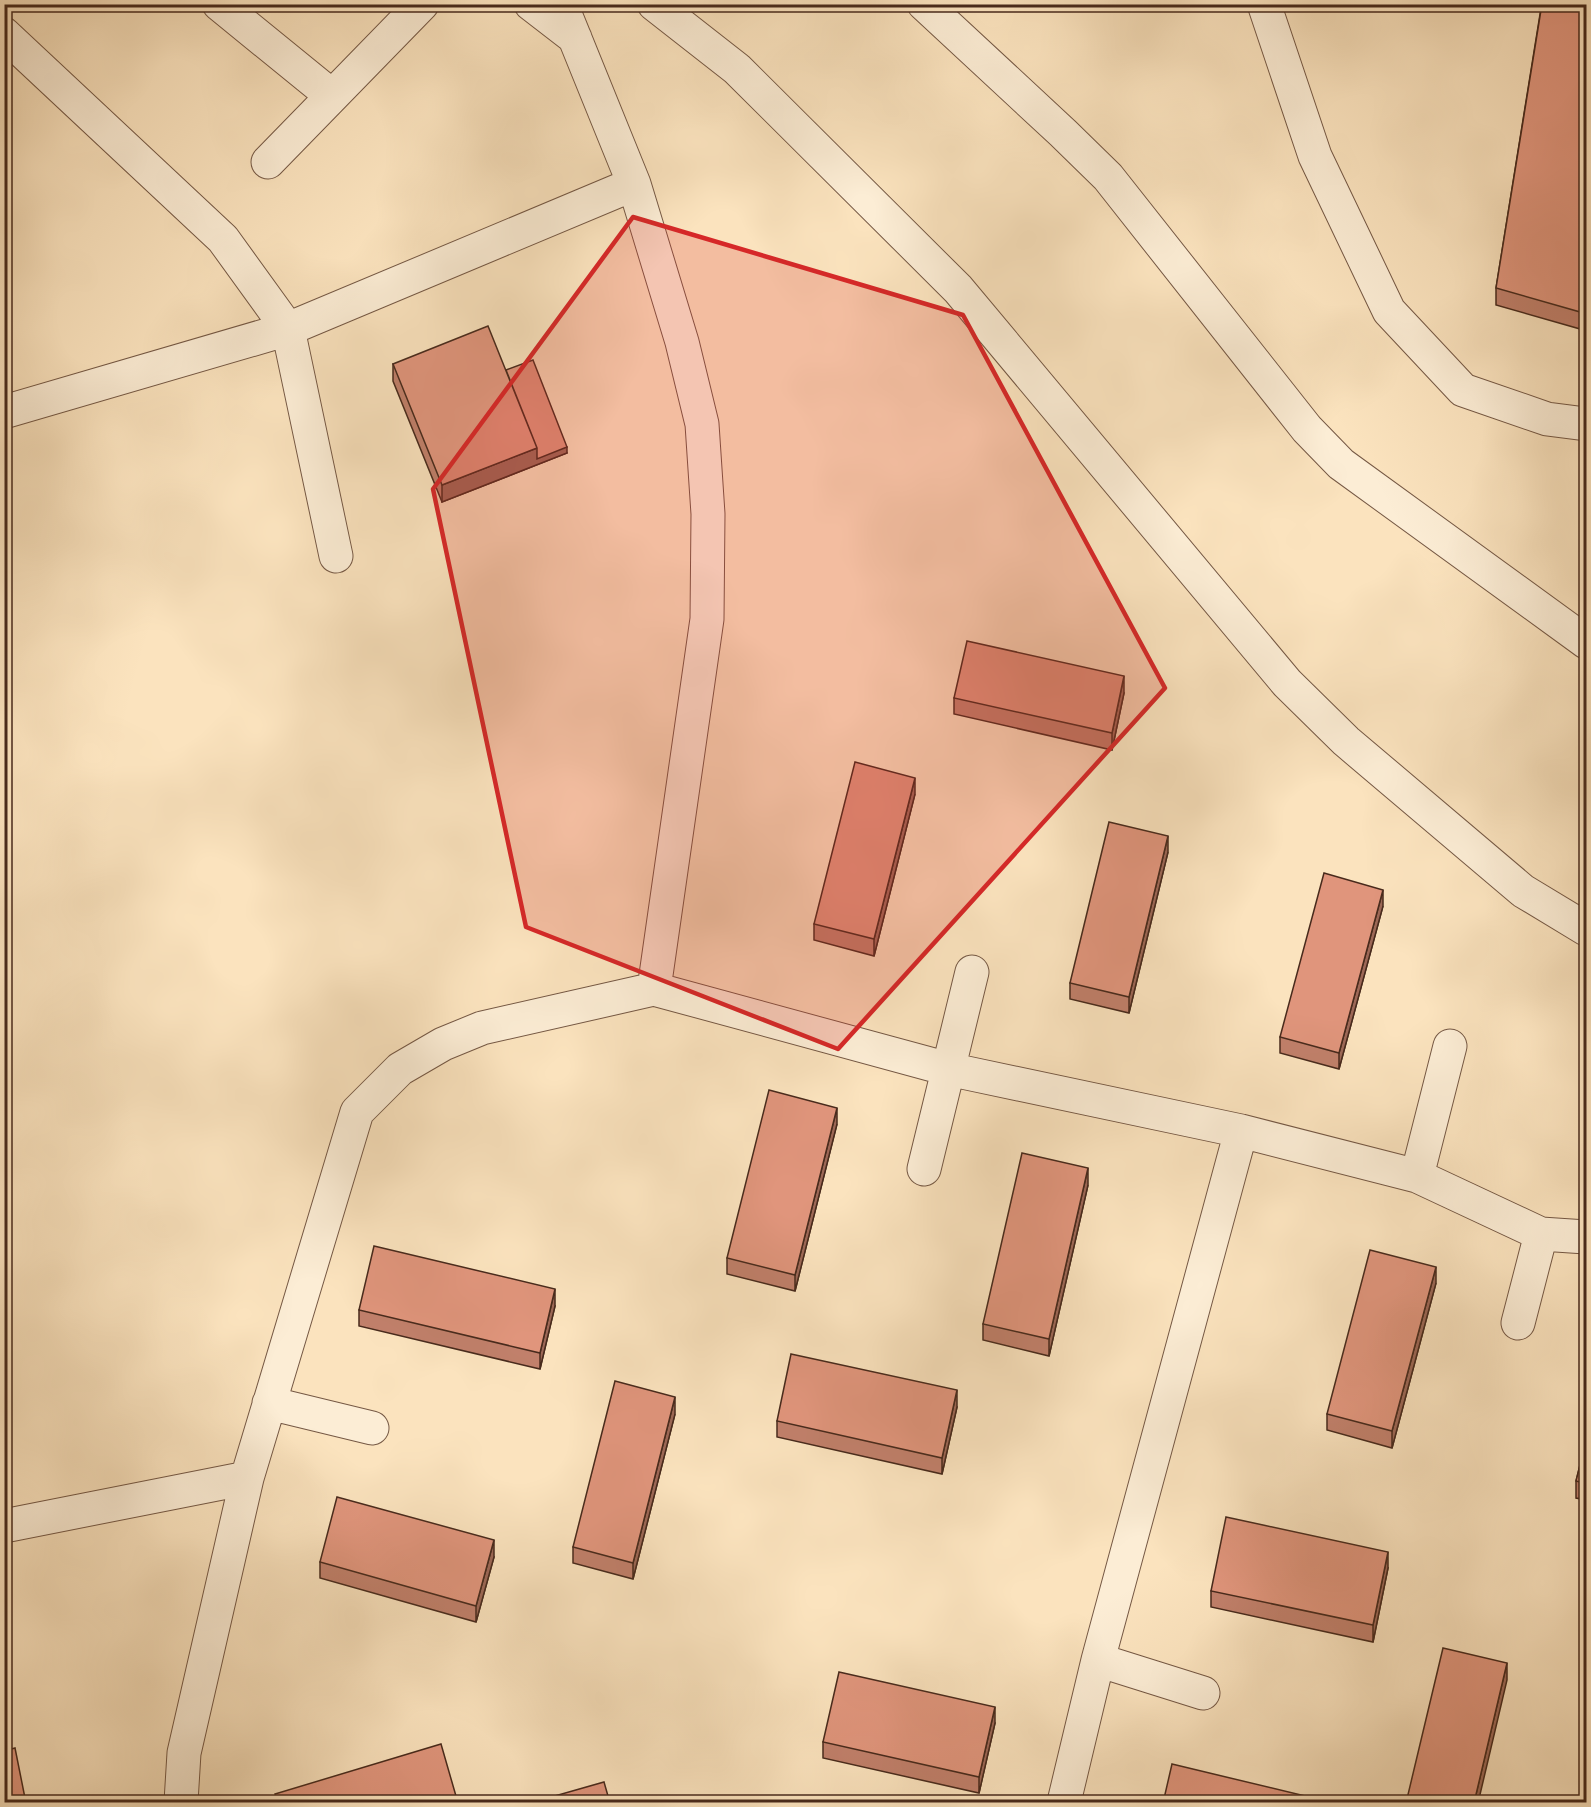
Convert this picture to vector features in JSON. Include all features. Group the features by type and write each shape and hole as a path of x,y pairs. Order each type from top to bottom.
{"street":[{"path":"219,4 332,96"},
{"path":"268,162 422,4"},
{"path":"531,4 575,39"},
{"path":"561,4 634,184 682,342 702,424 708,514 706,619 654,989"},
{"path":"654,4 737,69 958,289 1287,683 1346,741 1523,891 1587,929"},
{"path":"924,4 1108,177 1307,429 1341,464 1587,642"},
{"path":"1264,4 1315,156 1389,311 1463,390 1547,419 1587,424"},
{"path":"4,34 223,239 288,329 336,556"},
{"path":"4,412 288,329 634,184"},
{"path":"924,1169 972,972"},
{"path":"181,1803 184,1753 246,1478 357,1112 400,1069 452,1040 482,1028 654,989 948,1068 1241,1131 1416,1176 1540,1234 1587,1237"},
{"path":"1416,1176 1450,1046"},
{"path":"1064,1803 1098,1660 1241,1131"},
{"path":"1518,1323 1540,1234"},
{"path":"269,1403 372,1428"},
{"path":"4,1526 246,1478"},
{"path":"1098,1660 1203,1693"}],"highlighted area":[{"path":"633,217 963,315 1165,688 838,1049 526,927 433,489"}],"building":[{"path":"1542,4 1587,4 1587,320 1580,312 1496,288"},
{"path":"488,326 537,448 442,485 393,364"},
{"path":"533,360 567,447 537,459 537,448 506,370"},
{"path":"967,641 1124,676 1112,733 954,698"},
{"path":"855,762 915,778 874,939 814,924"},
{"path":"1109,822 1168,836 1129,997 1070,983"},
{"path":"1324,873 1383,890 1339,1053 1280,1037"},
{"path":"769,1090 837,1108 795,1275 727,1258"},
{"path":"1022,1153 1088,1168 1049,1339 983,1324"},
{"path":"374,1246 555,1289 540,1353 359,1310"},
{"path":"1370,1250 1436,1267 1392,1431 1327,1414"},
{"path":"791,1354 957,1390 942,1458 777,1421"},
{"path":"615,1381 675,1397 633,1563 573,1547"},
{"path":"1587,1437 1587,1484 1576,1481"},
{"path":"337,1497 494,1540 476,1606 320,1562"},
{"path":"1226,1517 1388,1552 1373,1625 1211,1591"},
{"path":"1443,1648 1507,1663 1474,1803 1406,1803"},
{"path":"839,1672 995,1707 979,1777 823,1742"},
{"path":"4,1709 11,1739 4,1741"},
{"path":"441,1744 458,1803 278,1803 275,1794"},
{"path":"15,1748 26,1803 4,1803 4,1751"},
{"path":"1172,1764 1330,1802 1163,1803"},
{"path":"604,1782 610,1803 537,1803 537,1801"}]}
